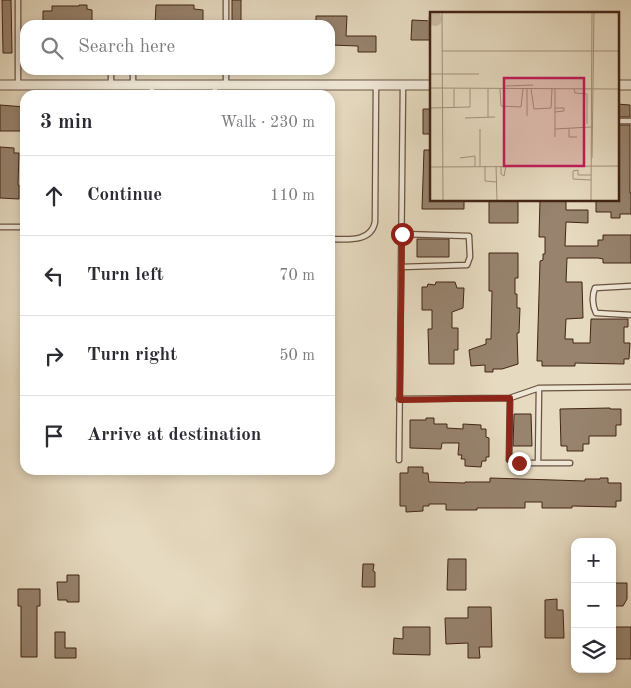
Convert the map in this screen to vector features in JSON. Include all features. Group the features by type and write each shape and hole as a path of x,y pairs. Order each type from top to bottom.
{"street":[{"path":"184,84 184,90"},
{"path":"618,84 631,84"},
{"path":"0,85 430,85"}],"lane":[{"path":"18,0 18,85"},
{"path":"226,0 226,20"},
{"path":"111,75 111,84"},
{"path":"133,75 134,84"},
{"path":"226,75 226,84"},
{"path":"152,84 152,90"},
{"path":"215,84 215,90"},
{"path":"335,239 358,239 368,235 374,228 376,84"},
{"path":"400,460 403,85"},
{"path":"618,121 631,121"},
{"path":"0,227 20,227"},
{"path":"401,267 467,264 470,257 469,236 402,234"},
{"path":"631,286 595,288 593,292 593,307 596,313 631,314"},
{"path":"400,400 510,398 539,388 631,387"},
{"path":"538,463 539,388"},
{"path":"510,398 509,460 519,463 570,463"}],"building":[{"path":"2,0 11,0 12,53 3,53"},
{"path":"232,0 241,0 241,20 232,20"},
{"path":"87,5 87,9 92,10 92,20 43,20 43,11 52,11 52,6"},
{"path":"156,5 194,5 194,9 203,10 203,20 155,20"},
{"path":"316,16 347,16 346,36 376,36 376,52 358,52 358,46 335,45 335,20 316,20"},
{"path":"412,20 430,21 430,40 411,40"},
{"path":"618,104 630,105 630,117 618,117"},
{"path":"0,105 20,107 20,131 0,131"},
{"path":"423,109 430,109 430,134 423,134"},
{"path":"618,125 630,125 631,214 620,214 620,218 611,218 611,212 596,212 596,201 618,201"},
{"path":"0,147 14,148 14,153 19,153 19,199 0,198"},
{"path":"424,150 430,150 430,201 464,201 464,209 422,209"},
{"path":"489,201 518,201 518,223 489,223"},
{"path":"540,201 566,201 566,210 588,210 588,223 566,222 565,246 598,246 598,240 603,240 603,235 631,235 631,263 603,263 603,259 598,258 567,258 566,282 582,282 583,318 566,319 565,339 573,339 573,343 590,343 591,319 628,319 628,327 624,327 624,343 630,343 629,359 624,359 624,364 575,363 575,366 542,366 542,361 537,361 540,261 543,260 543,254 545,254 545,237 539,237"},
{"path":"417,239 449,239 449,257 417,257"},
{"path":"489,253 518,253 518,278 515,278 515,294 517,294 517,308 520,308 519,333 517,333 518,364 502,369 493,369 493,372 485,372 485,365 471,366 469,350 486,344 486,339 491,339 492,291 489,291"},
{"path":"436,282 455,282 457,288 464,288 463,308 452,312 452,328 458,328 458,350 454,350 454,364 429,364 428,329 432,329 432,310 422,310 422,287 427,287 428,284 435,285"},
{"path":"560,409 621,409 621,425 616,425 616,436 589,436 589,444 583,444 583,451 567,451 567,446 561,446"},
{"path":"514,414 531,414 532,446 513,446"},
{"path":"426,418 434,418 434,424 447,424 447,428 463,429 463,424 481,425 481,429 486,429 486,437 489,438 489,457 486,457 486,461 482,461 481,467 465,466 465,459 461,459 462,455 458,455 459,443 442,443 441,449 410,448 410,420 426,420"},
{"path":"408,467 423,467 423,473 428,473 429,482 490,482 490,478 585,481 585,479 608,478 608,483 621,483 621,501 616,501 616,507 572,506 572,508 542,508 542,502 525,502 525,508 477,508 477,510 446,510 446,504 429,504 429,506 423,506 423,511 406,512 406,506 400,506 400,473 408,473"},
{"path":"448,559 466,559 466,590 447,590"},
{"path":"363,564 374,564 375,587 362,587"},
{"path":"67,575 79,575 79,602 58,600 57,582 67,582"},
{"path":"616,583 627,583 627,599 623,606 616,606"},
{"path":"18,589 40,589 40,606 37,606 37,657 21,657 21,606 18,606"},
{"path":"557,599 557,610 563,610 564,638 545,638 545,600"},
{"path":"468,607 491,607 492,647 479,647 480,658 468,658 468,643 446,644 445,618 468,618"},
{"path":"403,627 430,627 430,655 393,654 394,638 403,639"},
{"path":"616,627 631,627 631,659 616,659"},
{"path":"55,632 65,632 65,648 76,648 76,658 55,658"}],"route":[{"path":"402,234 400,400 510,398 509,460 519,463"}]}
